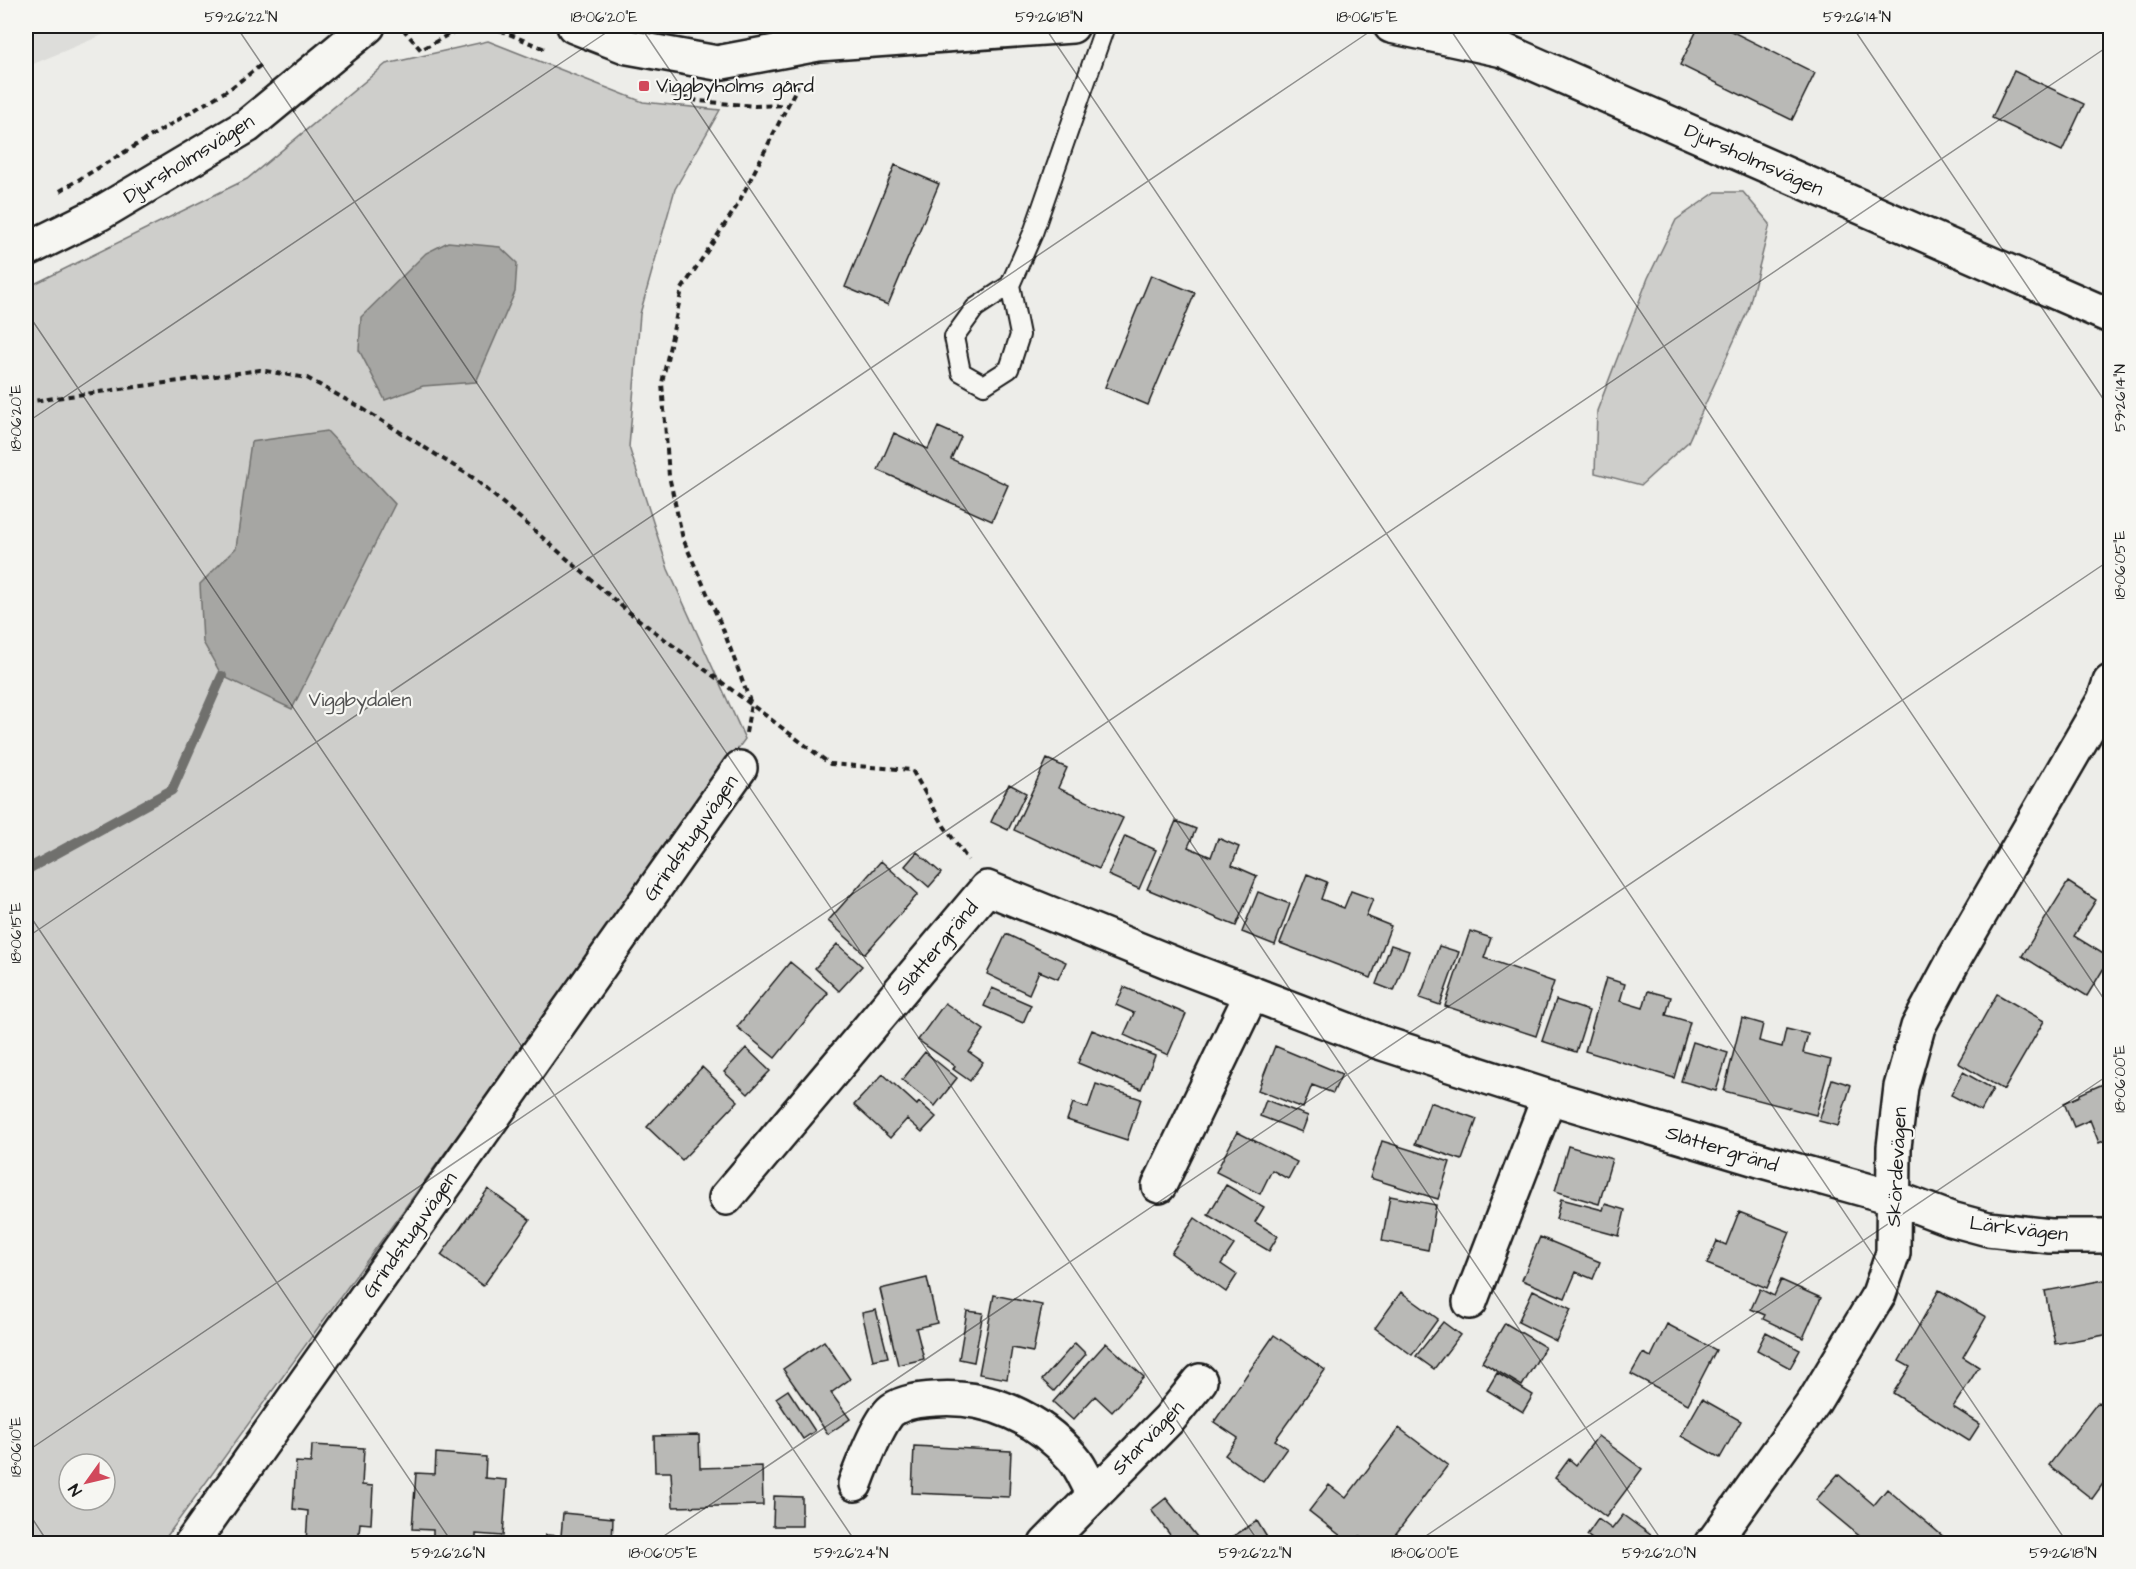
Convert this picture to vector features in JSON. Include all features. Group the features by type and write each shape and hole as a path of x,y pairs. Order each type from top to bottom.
{"street":[{"name":"Djursholmsvägen","path":"26,250 99,214 247,126 368,26"},
{"path":"573,26 628,47 717,63 818,44 1072,26"},
{"name":"Djursholmsvägen","path":"1391,26 1503,50 2110,316"},
{"name":"Skördevägen","path":"1713,1544 1814,1402 1880,1294 1893,1253 1894,1147 1901,1087 1918,1027 1956,956 2104,700 2110,682"},
{"name":"Grindstuguvägen","path":"191,1544 740,768"},
{"name":"Slåttergränd","path":"726,1198 987,888 1379,1042 1549,1097 1895,1198"},
{"path":"1159,1186 1252,993"},
{"path":"1470,1302 1549,1097"},
{"name":"Lärkvägen","path":"1895,1198 1951,1219 1988,1229 2050,1236 2110,1236"},
{"name":"Starvägen","path":"1046,1544 1170,1418 1200,1381"},
{"name":"Starvägen","path":"855,1484 872,1441 890,1411 912,1401 957,1398 1003,1407 1038,1426 1074,1459 1094,1494"}],"lane":[{"path":"1010,285 1020,335 1009,369 984,385 961,372 954,337 975,308 1010,285 1033,233 1105,26"}],"path":[{"path":"400,26 421,50 448,34 484,26"},
{"path":"751,704 723,629 683,539 669,476 662,382 682,289 737,206 818,44"},
{"path":"54,194 231,88 267,60"},
{"path":"26,402 260,370 307,378 363,409 475,479 626,610 830,764 912,770 944,826 987,888"},
{"name":"Grindstuguvägen","path":"740,768 751,704"}],"shaded area":[{"path":"26,26 124,26 26,67"},
{"path":"448,242 500,247 517,263 515,292 476,382 423,386 385,400 359,350 361,317 426,253"},
{"path":"327,431 395,504 292,709 222,676 203,642 200,584 236,548 251,442"}],"green space":[{"name":"Viggbydalen","path":"488,41 643,102 720,110 675,189 640,314 629,447 668,569 745,739 162,1543 26,1544 26,288 247,179 386,64"},
{"path":"1716,192 1743,192 1770,224 1748,310 1688,442 1641,485 1595,473 1597,411 1648,278 1676,220"}],"building":[{"path":"1699,26 1721,26 1815,73 1792,120 1680,65"},
{"path":"2014,71 2084,104 2062,151 1992,118"},
{"path":"895,165 939,184 888,305 845,287"},
{"path":"1151,275 1195,293 1148,405 1105,387"},
{"path":"938,427 961,437 951,459 1008,485 992,521 878,470 894,433 928,449"},
{"path":"1047,759 1067,768 1058,788 1123,818 1099,869 1014,830"},
{"path":"1009,784 1026,793 1008,830 991,822"},
{"path":"1176,821 1196,829 1188,847 1211,857 1218,838 1239,847 1232,865 1257,876 1236,926 1147,889"},
{"path":"1125,836 1156,850 1139,889 1108,875"},
{"path":"917,852 941,873 929,887 905,866"},
{"path":"881,861 918,894 865,954 828,921"},
{"path":"1307,874 1327,882 1321,899 1344,908 1351,891 1373,899 1366,916 1391,926 1371,978 1280,943"},
{"path":"2068,882 2096,900 2074,936 2110,958 2087,996 2022,956"},
{"path":"1258,892 1290,904 1275,945 1242,932"},
{"path":"1470,931 1491,938 1484,958 1554,982 1536,1036 1445,1006"},
{"path":"1006,934 1066,962 1058,979 1039,971 1029,994 987,974"},
{"path":"837,944 862,966 839,991 815,968"},
{"path":"1391,945 1409,951 1394,991 1376,984"},
{"path":"1439,946 1459,952 1440,1005 1420,998"},
{"path":"790,962 828,993 775,1058 737,1027"},
{"path":"1606,978 1625,984 1620,1001 1643,1008 1648,991 1671,997 1666,1015 1690,1022 1674,1078 1585,1051"},
{"path":"1124,987 1186,1014 1168,1055 1124,1035 1134,1013 1116,1005"},
{"path":"992,988 1031,1005 1023,1023 984,1006"},
{"path":"1997,994 2044,1021 2004,1090 1958,1063"},
{"path":"1556,1000 1589,1011 1576,1052 1542,1041"},
{"path":"945,1003 984,1030 969,1052 983,1062 970,1081 953,1069 955,1066 918,1040"},
{"path":"1742,1018 1763,1024 1759,1041 1782,1047 1786,1029 1808,1034 1803,1053 1831,1060 1816,1115 1724,1091"},
{"path":"1092,1030 1155,1056 1141,1089 1078,1063"},
{"path":"1693,1042 1728,1053 1716,1091 1681,1081"},
{"path":"1275,1046 1342,1074 1333,1093 1312,1085 1303,1108 1258,1090"},
{"path":"746,1048 770,1071 748,1094 724,1072"},
{"path":"925,1052 957,1078 935,1106 902,1080"},
{"path":"702,1067 738,1101 682,1160 647,1127"},
{"path":"1963,1072 1993,1089 1981,1111 1951,1095"},
{"path":"883,1074 917,1105 919,1102 936,1117 922,1132 907,1119 890,1138 854,1105"},
{"path":"1832,1079 1851,1085 1838,1126 1819,1121"},
{"path":"2110,1081 2110,1138 2099,1143 2090,1120 2074,1127 2064,1103"},
{"path":"1096,1084 1141,1099 1127,1140 1067,1120 1073,1103 1088,1108"},
{"path":"1266,1100 1308,1116 1302,1132 1260,1116"},
{"path":"1430,1102 1477,1119 1462,1160 1415,1144"},
{"path":"1237,1132 1297,1162 1288,1179 1272,1170 1260,1194 1216,1172"},
{"path":"1382,1141 1450,1162 1438,1199 1370,1178"},
{"path":"1568,1146 1612,1159 1599,1204 1555,1191"},
{"path":"1226,1185 1264,1207 1255,1222 1278,1236 1269,1251 1208,1215"},
{"path":"488,1189 530,1220 483,1286 441,1255"},
{"path":"1390,1196 1436,1205 1428,1250 1382,1241"},
{"path":"1561,1199 1603,1210 1605,1204 1625,1210 1619,1236 1556,1219"},
{"path":"1739,1212 1790,1232 1767,1288 1707,1264 1717,1241 1726,1245"},
{"path":"1195,1218 1234,1245 1221,1264 1237,1275 1226,1292 1171,1253"},
{"path":"1540,1237 1600,1262 1593,1279 1576,1272 1565,1298 1522,1280"},
{"path":"927,1278 937,1323 916,1328 924,1359 898,1365 880,1289"},
{"path":"2110,1279 2110,1334 2055,1344 2045,1291"},
{"path":"1781,1280 1821,1298 1803,1338 1763,1319 1765,1315 1751,1309 1760,1289 1774,1296"},
{"path":"1533,1290 1571,1309 1556,1341 1518,1322"},
{"path":"1939,1290 1986,1317 1963,1357 1979,1367 1953,1407 1980,1424 1969,1441 1893,1393 1910,1367 1899,1361"},
{"path":"1401,1292 1438,1319 1412,1355 1375,1328"},
{"path":"994,1295 1042,1305 1033,1352 1012,1348 1007,1379 979,1374"},
{"path":"876,1310 888,1357 873,1360 862,1313"},
{"path":"967,1311 983,1313 974,1362 959,1359"},
{"path":"1443,1322 1460,1335 1434,1369 1416,1356"},
{"path":"1505,1323 1545,1347 1522,1386 1482,1362"},
{"path":"1667,1324 1716,1350 1688,1404 1631,1374 1643,1353 1651,1357"},
{"path":"1766,1332 1800,1350 1790,1368 1757,1350"},
{"path":"1274,1335 1325,1370 1275,1440 1287,1448 1263,1482 1225,1455 1238,1438 1214,1422"},
{"path":"824,1341 850,1379 831,1393 850,1419 828,1434 783,1369"},
{"path":"1075,1343 1086,1354 1054,1391 1042,1380"},
{"path":"1106,1343 1144,1377 1112,1412 1095,1396 1073,1420 1053,1402"},
{"path":"1497,1373 1533,1395 1523,1412 1487,1390"},
{"path":"788,1390 815,1431 803,1439 776,1398"},
{"path":"1702,1399 1741,1421 1720,1458 1681,1436"},
{"path":"2098,1402 2110,1412 2110,1474 2092,1499 2049,1465"},
{"path":"1399,1428 1448,1465 1388,1544 1370,1544 1360,1536 1354,1544 1351,1544 1309,1511 1329,1485 1346,1498"},
{"path":"699,1435 700,1468 762,1466 763,1505 673,1507 671,1472 655,1472 654,1436"},
{"path":"1598,1436 1642,1469 1606,1517 1555,1478 1569,1459 1576,1465"},
{"path":"312,1445 364,1448 362,1485 373,1486 371,1524 360,1523 358,1544 306,1542 308,1511 293,1509 296,1462 311,1463"},
{"path":"914,1446 1011,1451 1009,1497 912,1493"},
{"path":"436,1453 486,1457 485,1478 507,1480 503,1536 476,1534 476,1544 433,1544 433,1530 412,1529 416,1473 435,1474"},
{"path":"1838,1474 1874,1505 1887,1489 1952,1544 1869,1544 1816,1500"},
{"path":"774,1496 802,1497 802,1526 773,1526"},
{"path":"1166,1498 1197,1537 1189,1544 1177,1544 1151,1510"},
{"path":"563,1513 613,1518 612,1544 544,1544 545,1535 561,1536"},
{"path":"1623,1515 1659,1541 1657,1544 1598,1544 1587,1535 1598,1519 1612,1529"},
{"path":"1257,1521 1271,1544 1221,1544"}],"waterway":[{"path":"26,870 172,790 222,676"}],"place":[{"name":"Viggbyholms gård","path":"644,86"}]}
